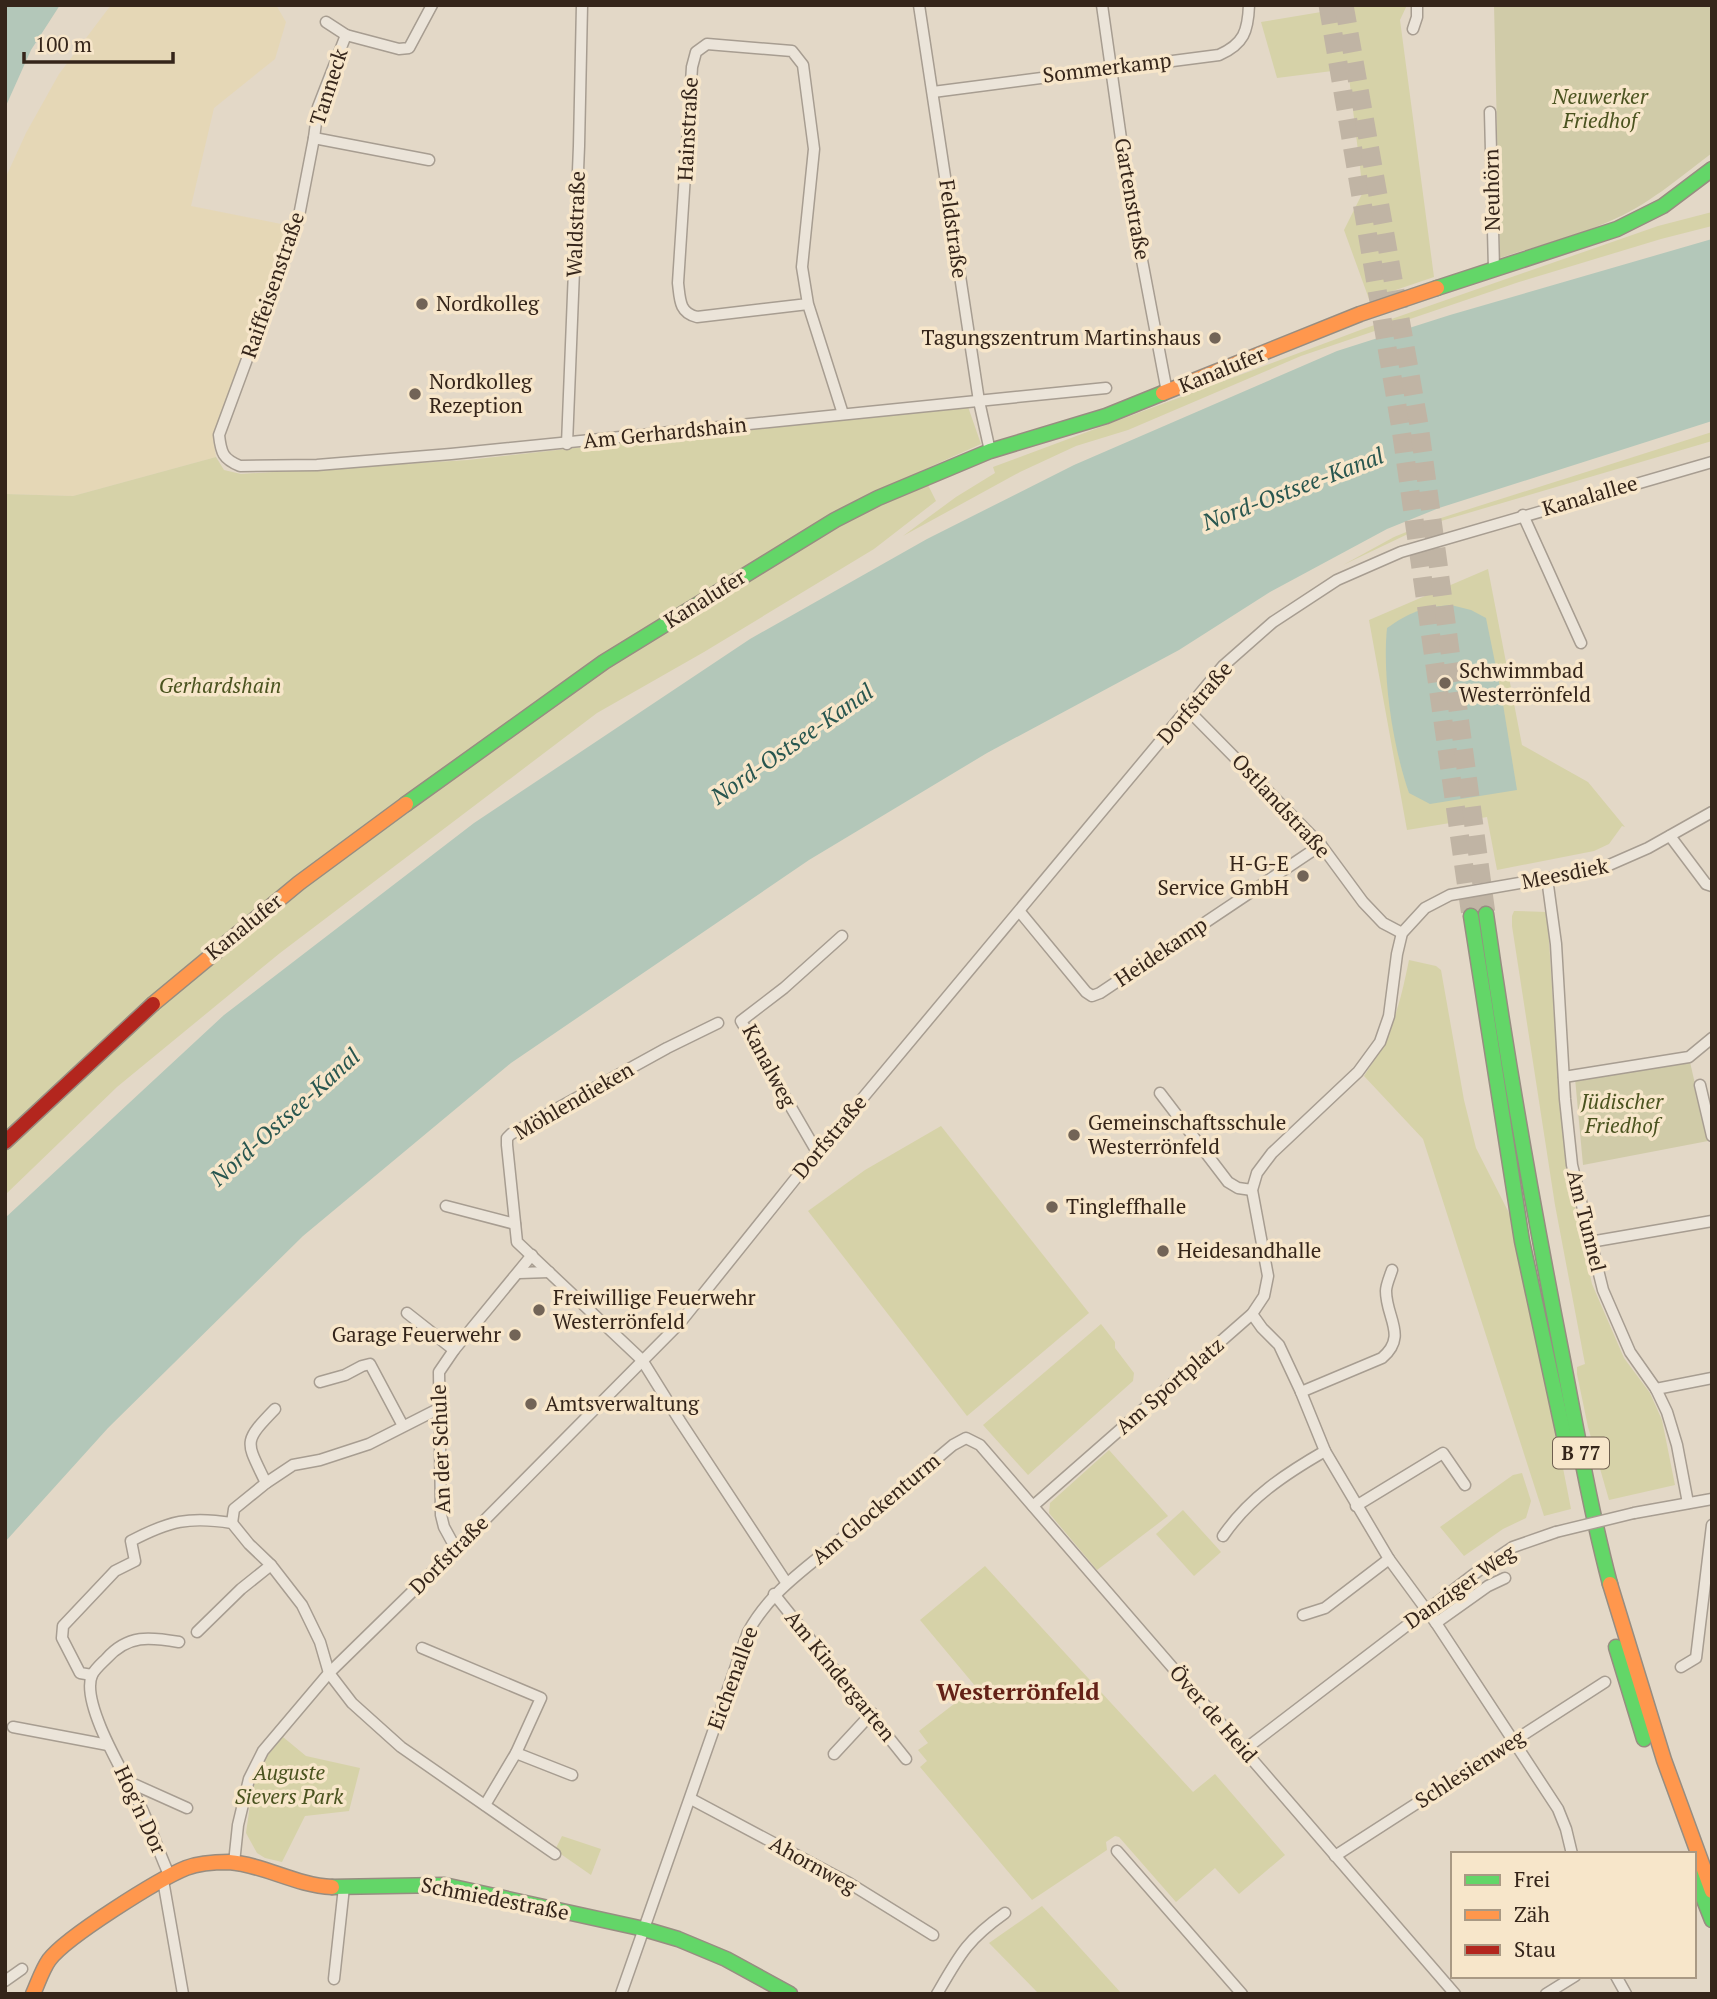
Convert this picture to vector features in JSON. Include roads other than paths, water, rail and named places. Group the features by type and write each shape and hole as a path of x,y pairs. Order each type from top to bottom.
{"main road":[{"name":"Kanalufer","path":"5,1142 174,985 299,883 388,816 604,662 835,520 878,498 990,451 1106,416 1360,314 1631,223 1663,206 1712,169"},
{"name":"B 77","path":"1685,1852 1630,1699 1586,1541 1522,1241 1478,915 1534,1217 1598,1536 1682,1815 1712,1891"},
{"path":"1682,1815 1699,1840 1712,1871"},
{"name":"Schmiedestraße","path":"167,1879 183,1869 201,1864 234,1863 312,1885 345,1887 420,1882 444,1885 678,1939 726,1959 790,1994"},
{"path":"33,1994 50,1959 64,1945 167,1879"},
{"path":"1696,1881 1712,1920"}],"street":[{"name":"Tanneck","path":"326,22 346,35 399,49 409,48 432,5"},
{"name":"Waldstraße","path":"567,444 582,5"},
{"name":"Feldstraße","path":"919,5 979,401 990,451"},
{"name":"Gartenstraße","path":"1102,5 1127,181 1167,392"},
{"name":"Sommerkamp","path":"933,92 1219,55 1234,48 1247,30 1249,5"},
{"path":"1413,29 1417,5"},
{"name":"Tanneck","path":"314,138 318,107 346,35"},
{"name":"Hainstraße","path":"808,304 697,317 688,315 681,306 678,283 692,67 696,52 707,44 792,51 803,65 814,149 802,267 808,304 843,414"},
{"name":"Neuhörn","path":"1490,112 1494,269"},
{"path":"314,138 429,160"},
{"name":"Raiffeisenstraße","path":"226,460 221,451 219,435 298,221 314,138"},
{"name":"Am Gerhardshain","path":"226,460 240,466 317,465 567,444 1105,388"},
{"name":"Kanalallee","path":"1581,643 1523,514 1712,462"},
{"name":"Dorfstraße","path":"234,1863 238,1825 249,1779 257,1760 329,1673 679,1324 817,1153 1223,666 1273,622 1337,580 1401,552 1523,514"},
{"name":"Ostlandstraße","path":"1188,710 1321,845 1363,902 1383,923 1402,933"},
{"name":"Meesdiek","path":"1402,933 1425,908 1450,895 1600,869 1629,858 1712,811"},
{"path":"1670,836 1706,884 1712,886"},
{"name":"Heidekamp","path":"1020,912 1092,996 1321,845"},
{"name":"Am Tunnel","path":"1547,878 1556,944 1572,1165 1603,1290 1630,1352 1656,1389 1667,1412 1677,1445 1688,1503"},
{"path":"1160,1093 1228,1182 1238,1188 1252,1189 1257,1174 1272,1153 1359,1072 1380,1042 1389,1016 1402,933"},
{"name":"Kanalweg","path":"817,1153 741,1021 784,988 842,936"},
{"name":"Möhlendieken","path":"642,1360 517,1242 507,1138 667,1048 718,1023"},
{"path":"1564,1077 1689,1057 1712,1038"},
{"path":"1700,1085 1707,1097 1712,1136"},
{"name":"Am Sportplatz","path":"1033,1506 1252,1314 1264,1296 1268,1276 1252,1189"},
{"path":"446,1206 515,1224"},
{"path":"1590,1242 1712,1222"},
{"name":"An der Schule","path":"456,1549 441,1515 439,1372 532,1255"},
{"path":"1301,1392 1382,1358 1392,1350 1395,1339 1386,1291 1392,1270"},
{"path":"519,1273 549,1272"},
{"path":"407,1313 454,1350"},
{"path":"1252,1314 1279,1345 1325,1451 1356,1506 1558,1809 1572,1852"},
{"path":"642,1360 786,1582"},
{"path":"320,1381 345,1375 370,1364 403,1426"},
{"path":"1656,1389 1712,1378"},
{"path":"232,1523 234,1509 293,1465 369,1444 440,1408"},
{"path":"266,1483 250,1450 251,1436 275,1409"},
{"name":"Över de Heid","path":"966,1438 979,1445 1033,1506 1455,1994"},
{"name":"Am Glockenturm","path":"786,1582 841,1540 953,1444 966,1438"},
{"path":"1223,1536 1238,1514 1282,1476 1325,1451"},
{"path":"1356,1506 1443,1453 1465,1485"},
{"name":"Danziger Weg","path":"1244,1750 1426,1609 1513,1547 1556,1532 1634,1513 1712,1499"},
{"path":"179,1642 149,1637 131,1641 115,1649 92,1675 80,1673 62,1638 63,1626 116,1571 135,1561 131,1541 177,1521 202,1518 232,1523 303,1605 320,1642 329,1673 352,1703 401,1747 555,1854"},
{"path":"1681,1667 1696,1658 1712,1525"},
{"path":"1303,1615 1325,1608 1389,1559"},
{"path":"197,1632 241,1589 271,1565"},
{"path":"1436,1623 1488,1586 1505,1578"},
{"name":"Eichenallee","path":"621,1994 748,1632 759,1611 786,1582"},
{"name":"Am Kindergarten","path":"774,1594 872,1713 906,1759"},
{"path":"422,1648 541,1698 516,1753 485,1805"},
{"name":"Hog'n Dor","path":"92,1675 93,1706 108,1745 148,1820 167,1879 183,1994"},
{"name":"Schlesienweg","path":"1335,1856 1605,1682"},
{"path":"835,1754 872,1713"},
{"name":"Hog'n Dor","path":"13,1727 108,1745"},
{"path":"516,1753 572,1775"},
{"path":"129,1782 187,1808"},
{"name":"Ahornweg","path":"691,1800 849,1883 933,1935"},
{"path":"1117,1851 1242,1994"},
{"path":"334,1979 345,1887"},
{"path":"937,1994 967,1944 1005,1913"},
{"path":"5,1981 22,1969"},
{"path":"1546,1994 1572,1978"},
{"path":"1617,1978 1626,1994"}],"water":[{"path":"5,5 60,5 31,50 5,108"},
{"name":"Nord-Ostsee-Kanal","path":"1712,239 1712,421 1439,508 1387,529 1270,592 1179,650 987,753 809,860 511,1063 303,1236 108,1428 5,1542 5,1218 224,1015 474,823 750,639 927,539 1074,465 1337,351 1450,315"},
{"path":"1451,605 1471,610 1486,618 1517,790 1430,804 1409,793 1398,755 1386,668 1387,628 1417,611"}],"tunnel":[{"path":"1328,5 1401,429 1471,916"},
{"path":"1344,5 1419,425 1486,914"}],"place":[{"name":"Nordkolleg","path":"422,304"},
{"name":"Tagungszentrum Martinshaus","path":"1215,338"},
{"name":"Nordkolleg Rezeption","path":"415,394"},
{"name":"Schwimmbad Westerrönfeld","path":"1445,683"},
{"name":"H-G-E Service GmbH","path":"1303,876"},
{"name":"Gemeinschaftsschule Westerrönfeld","path":"1074,1135"},
{"name":"Tingleffhalle","path":"1052,1207"},
{"name":"Heidesandhalle","path":"1163,1251"},
{"name":"Freiwillige Feuerwehr Westerrönfeld","path":"539,1310"},
{"name":"Garage Feuerwehr","path":"515,1335"},
{"name":"Amtsverwaltung","path":"531,1404"}],"district":[{"name":"Westerrönfeld","path":"1018,1692"}],"park label":[{"name":"Neuwerker Friedhof","path":"1600,109"},
{"name":"Gerhardshain","path":"220,686"},
{"name":"Jüdischer Friedhof","path":"1622,1114"},
{"name":"Auguste Sievers Park","path":"289,1785"}]}
